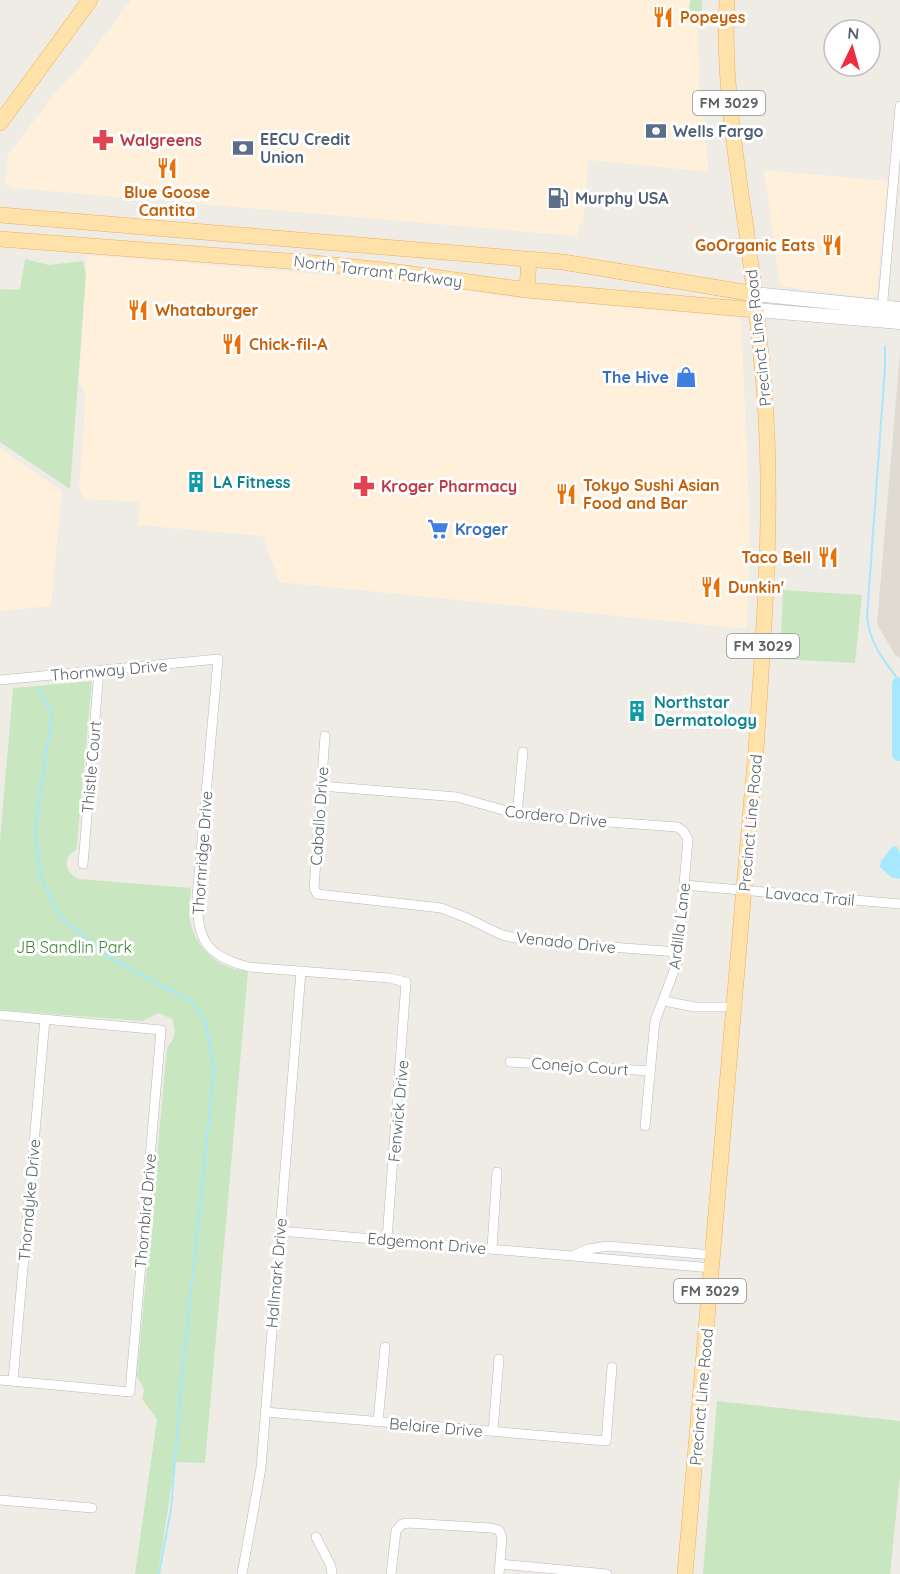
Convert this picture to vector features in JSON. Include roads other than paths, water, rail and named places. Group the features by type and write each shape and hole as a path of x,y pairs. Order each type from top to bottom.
{"main road":[{"name":"Precinct Line Road","path":"685,1574 744,890 763,652 767,564 767,430 755,294 732,133 727,74 727,0"},
{"path":"0,123 84,1"},
{"name":"North Tarrant Parkway","path":"3,214 529,259 598,267 755,294"},
{"name":"North Tarrant Parkway","path":"0,240 302,262 383,270 527,290 756,310"},
{"path":"302,262 305,240"},
{"path":"527,290 529,259"},
{"path":"755,294 881,314 900,322"},
{"path":"756,310 881,314 900,309"}],"street":[{"path":"881,314 900,106"},
{"name":"Thornway Drive","path":"0,680 218,660"},
{"name":"Thornridge Drive","path":"218,660 197,897 197,923 203,941 231,962 249,967 389,978 406,982"},
{"name":"Thistle Court","path":"83,864 99,671"},
{"name":"Caballo Drive","path":"317,894 314,888 325,736"},
{"path":"517,814 523,752"},
{"name":"Cordero Drive","path":"321,786 457,797 517,814 677,826 683,831"},
{"name":"Ardilla Lane","path":"645,1126 655,1021 677,963 688,838 683,831"},
{"name":"Lavaca Trail","path":"684,885 900,904"},
{"name":"Venado Drive","path":"317,894 441,908 502,935 530,941 678,952"},
{"name":"Hallmark Drive","path":"242,1574 261,1468 301,971"},
{"name":"Fenwick Drive","path":"387,1239 406,982"},
{"path":"663,1001 695,1007 734,1007"},
{"path":"0,1015 45,1019"},
{"name":"Thornbird Drive","path":"13,1381 130,1392 161,1030 45,1019"},
{"name":"Thorndyke Drive","path":"13,1381 45,1019"},
{"name":"Conejo Court","path":"510,1062 650,1071"},
{"path":"492,1248 497,1172"},
{"name":"Edgemont Drive","path":"280,1231 574,1255 588,1249 608,1246 712,1261"},
{"path":"378,1422 385,1347"},
{"path":"493,1431 499,1359"},
{"name":"Belaire Drive","path":"265,1412 606,1441 612,1367"},
{"path":"0,1380 13,1381"},
{"path":"0,1500 92,1508"},
{"path":"391,1574 396,1531 399,1526 408,1522 499,1530 502,1537 499,1574"},
{"path":"316,1537 331,1566 332,1574"},
{"path":"500,1564 607,1574"}],"water":[{"path":"895,678 900,678 900,761 896,761 892,756 892,682"},
{"path":"893,846 897,847 900,853 900,879 891,877 880,867 881,861"}],"waterway":[{"path":"885,346 867,616 874,643 900,682"},
{"path":"38,688 52,714 35,831 41,878 60,917 112,959 191,1001 205,1020 214,1069 180,1397 171,1509 159,1574"}],"place":[{"name":"Popeyes","path":"663,17"},
{"name":"Wells Fargo","path":"656,131"},
{"name":"Walgreens","path":"103,140"},
{"name":"EECU Credit Union","path":"243,148"},
{"name":"Blue Goose Cantita","path":"167,168"},
{"name":"Murphy USA","path":"558,198"},
{"name":"GoOrganic Eats","path":"832,245"},
{"name":"Whataburger","path":"138,310"},
{"name":"Chick-fil-A","path":"232,344"},
{"name":"The Hive","path":"686,377"},
{"name":"LA Fitness","path":"196,482"},
{"name":"Kroger Pharmacy","path":"364,486"},
{"name":"Tokyo Sushi Asian Food and Bar","path":"566,494"},
{"name":"Kroger","path":"438,529"},
{"name":"Taco Bell","path":"828,557"},
{"name":"Dunkin'","path":"711,587"},
{"name":"Northstar Dermatology","path":"637,711"}],"park label":[{"name":"JB Sandlin Park","path":"74,947"}]}
